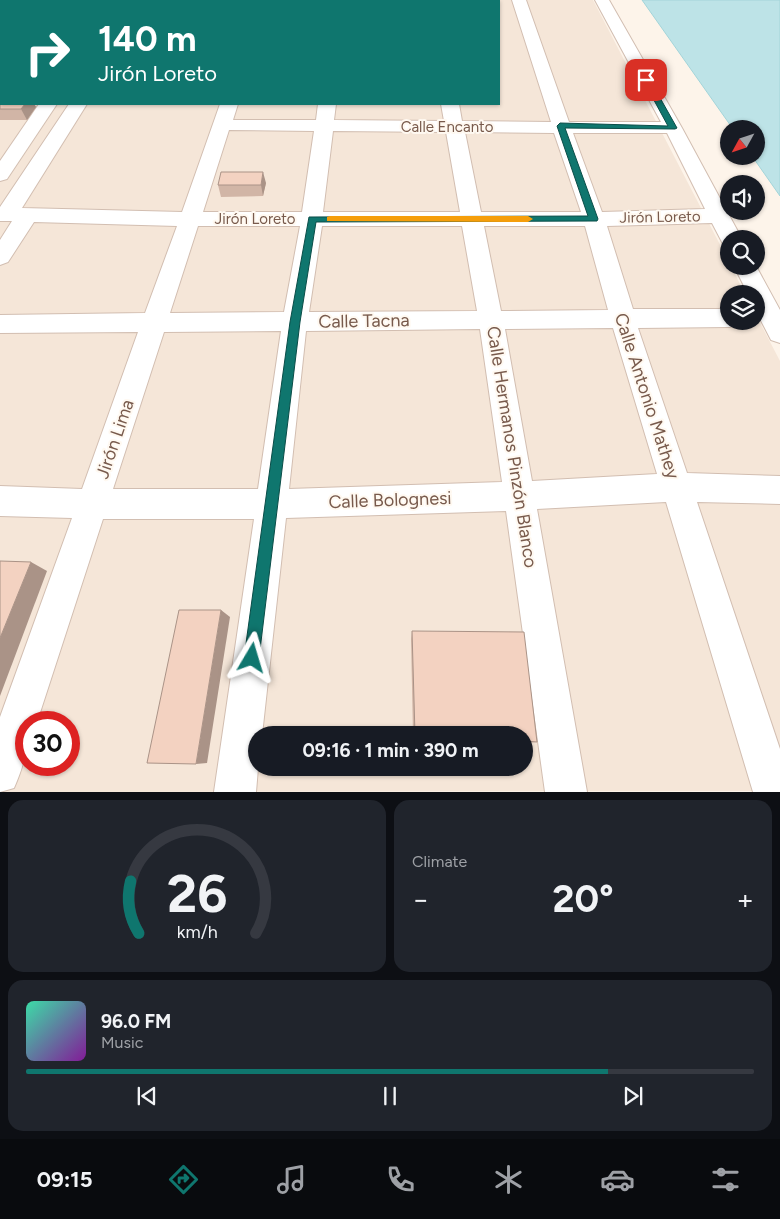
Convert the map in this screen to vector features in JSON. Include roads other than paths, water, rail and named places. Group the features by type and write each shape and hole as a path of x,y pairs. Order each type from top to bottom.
{"street":[{"name":"Calle Antonio Mathey","path":"520,0 560,126 594,219 623,319 774,792"},
{"path":"602,0 673,128 726,230"},
{"path":"0,175 47,105"},
{"path":"0,257 12,214 77,105"},
{"name":"Calle Encanto","path":"225,114 453,115 560,126 673,128"},
{"name":"Jirón Lima","path":"0,774 225,114"},
{"path":"235,792 295,322 312,219 325,115"},
{"name":"Calle Hermanos Pinzón Blanco","path":"453,115 491,320 566,792"},
{"name":"Jirón Loreto","path":"12,214 190,219 594,219 719,216"},
{"path":"749,275 769,323"},
{"name":"Calle Tacna","path":"0,324 720,318"},
{"name":"Calle Bolognesi","path":"0,501 93,504 271,504 520,496 676,487 780,490"}],"water":[{"path":"642,0 780,0 780,196 758,165 765,165 765,120 727,120"}]}
